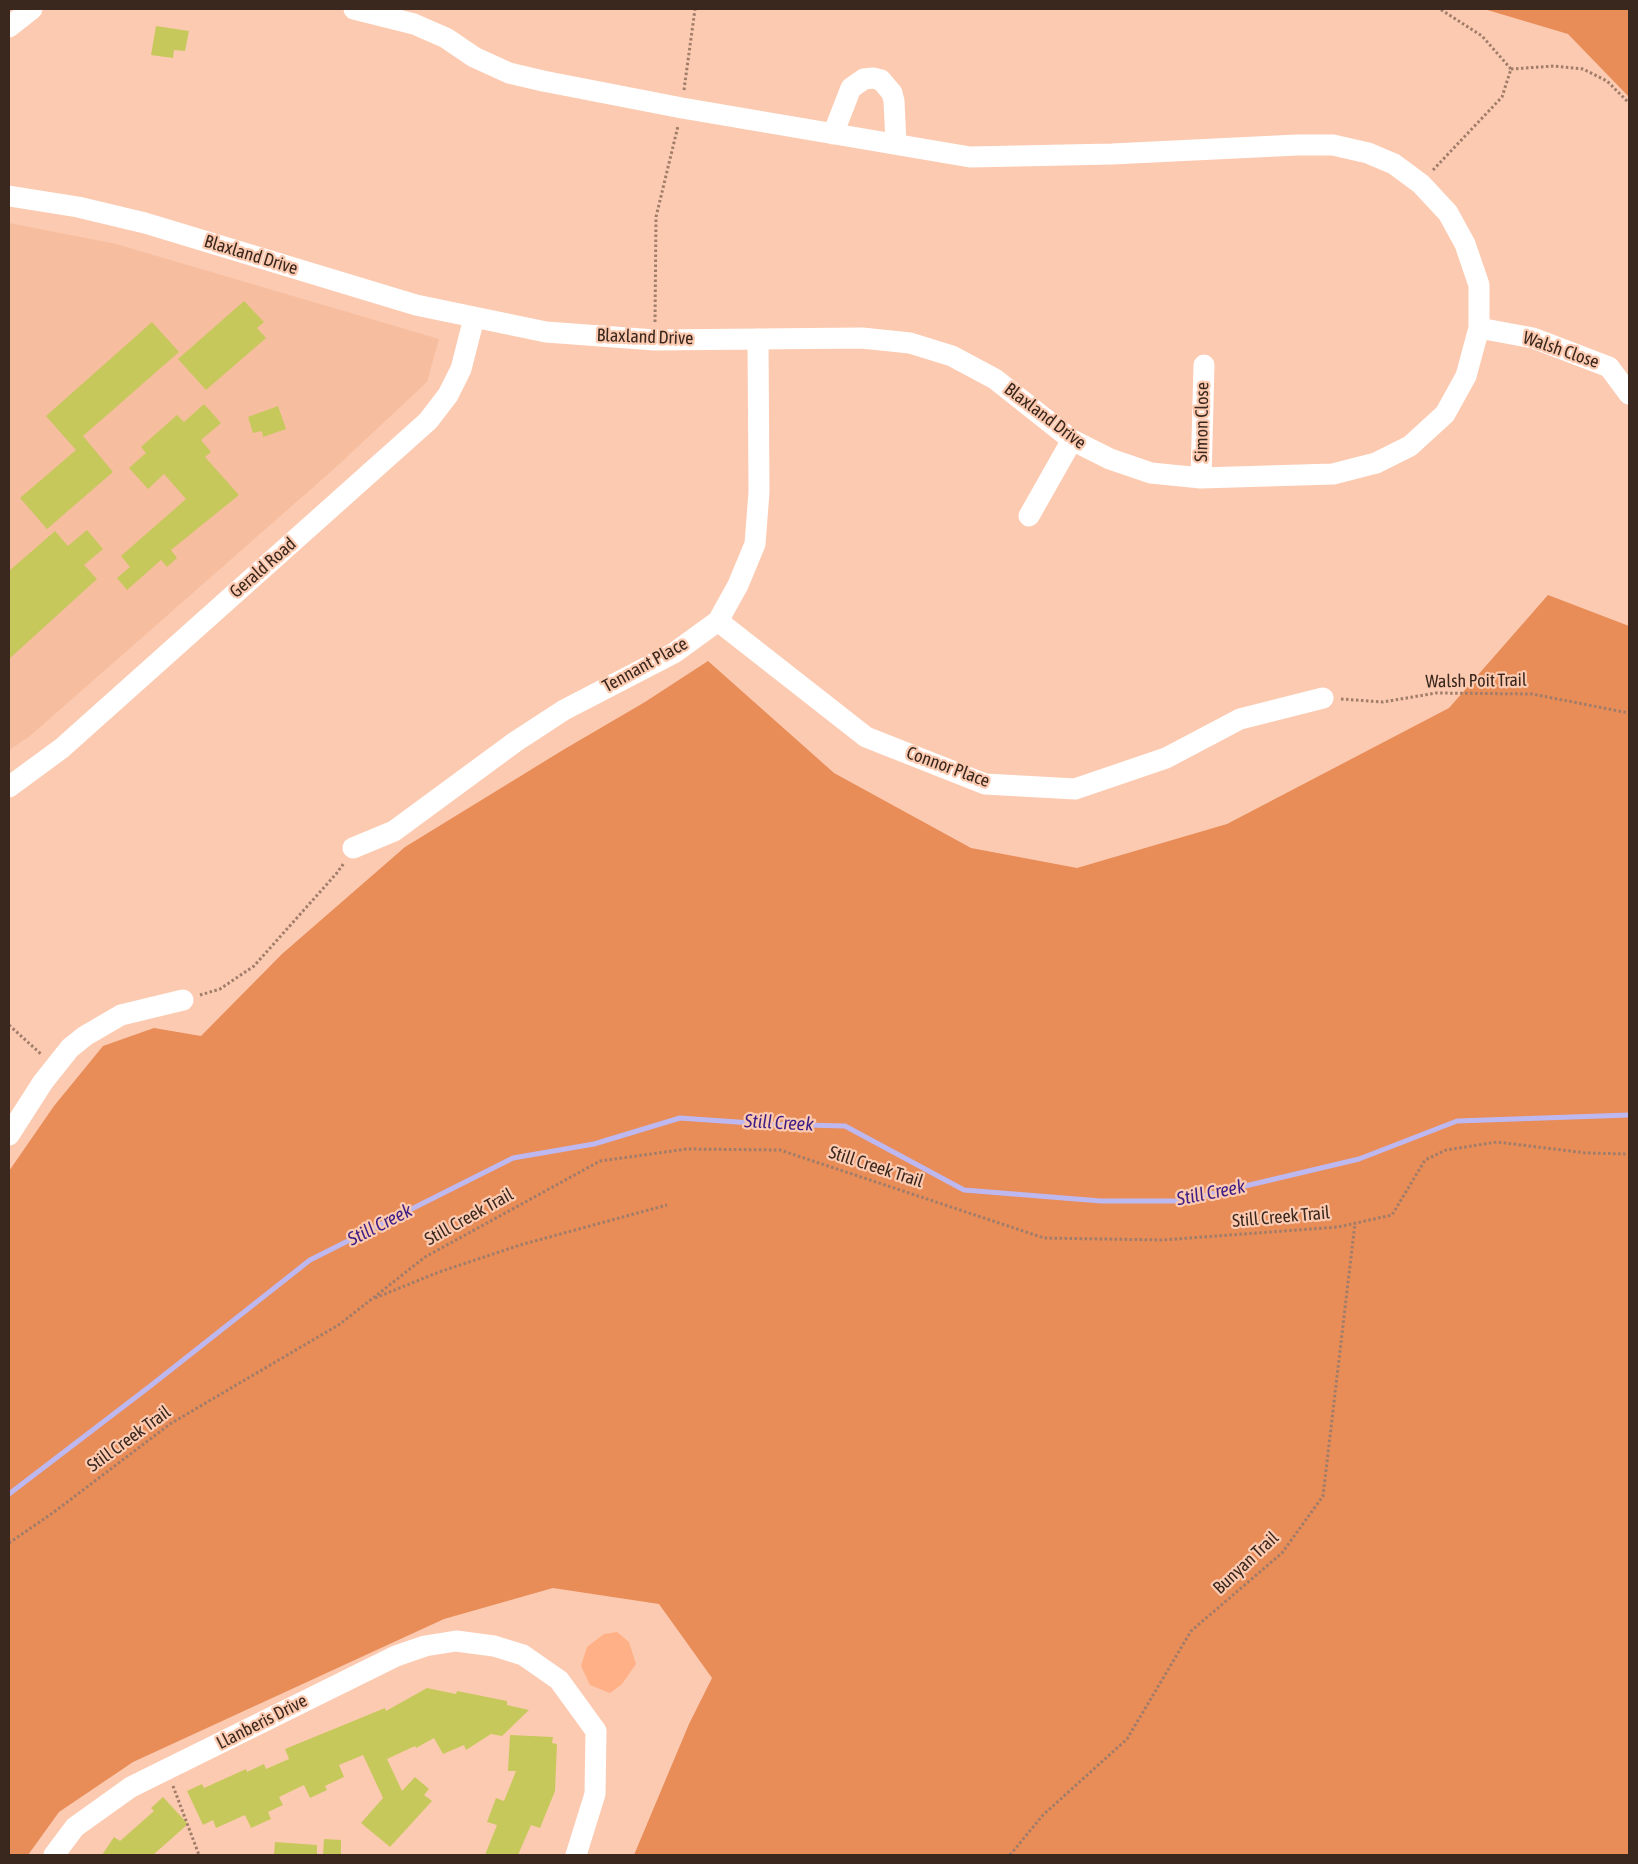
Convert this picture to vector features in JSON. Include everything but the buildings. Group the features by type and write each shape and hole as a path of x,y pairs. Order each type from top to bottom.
{"street":[{"path":"9,27 32,9"},
{"name":"Blaxland Drive","path":"9,196 78,207 145,223 416,305 546,332 655,340 862,338 910,342 952,356 995,379 1072,440 1110,460 1150,473 1201,478 1333,474 1376,463 1410,446 1445,414 1466,376 1479,328 1478,285 1465,244 1448,213 1421,184 1394,164 1368,153 1333,146 970,157 682,108 509,73 474,57 446,38 414,24 354,9"},
{"path":"832,134 851,88 864,79 873,78 880,80 892,93 896,143"},
{"name":"Gerald Road","path":"9,787 62,748 428,421 448,395 461,369 474,318"},
{"name":"Walsh Close","path":"1479,328 1533,338 1609,367 1629,394"},
{"name":"Tennant Place","path":"353,848 394,831 515,742 564,710 674,653 718,621 738,585 755,544 758,492 758,339"},
{"name":"Simon Close","path":"1201,478 1204,365"},
{"path":"1029,516 1072,440"},
{"name":"Connor Place","path":"718,621 866,737 985,784 1075,789 1166,758 1240,719 1323,698"},
{"path":"9,1135 56,1066 70,1048 84,1036 121,1015 183,1000"},
{"name":"Llanberis Drive","path":"54,1855 75,1827 131,1787 396,1656 425,1646 456,1642 494,1646 523,1655 559,1680 596,1731 595,1794 576,1855"}],"path":[{"path":"655,340 656,217 682,108 694,9"},
{"path":"1440,9 1482,36 1512,69"},
{"path":"1512,69 1554,66 1583,69 1607,81 1629,103"},
{"path":"1421,184 1502,97 1512,69"},
{"name":"Walsh Poit Trail","path":"1323,698 1383,702 1436,693 1532,694 1629,713"},
{"path":"183,1000 220,989 254,966 336,874 353,848"},
{"path":"9,1026 56,1066"},
{"name":"Still Creek Trail","path":"9,1543 54,1512 170,1424 340,1324 425,1257 600,1161 687,1149 780,1150 1044,1238 1162,1240 1338,1227 1392,1215 1425,1160 1446,1150 1498,1142 1586,1153 1629,1154"},
{"path":"370,1300 439,1272 520,1245 667,1205"},
{"name":"Bunyan Trail","path":"1010,1855 1043,1814 1127,1740 1191,1631 1282,1552 1324,1496 1355,1223"},
{"path":"167,1769 199,1855"}],"shaded area":[{"path":"1484,9 1629,9 1629,97 1568,34"},
{"path":"9,223 116,244 439,339 427,382 335,468 30,736 9,750"},
{"path":"1548,595 1629,626 1629,1855 634,1855 689,1724 712,1678 659,1604 553,1588 444,1619 133,1762 59,1812 28,1855 9,1855 9,1171 54,1106 103,1046 154,1028 201,1036 282,954 405,847 645,702 708,661 834,773 971,848 1077,868 1227,824 1449,708"},
{"path":"617,1632 629,1642 636,1664 622,1684 610,1693 590,1685 581,1666 587,1647 604,1634"}],"waterway":[{"name":"Still Creek","path":"9,1494 310,1260 513,1158 594,1144 680,1118 766,1124 845,1126 964,1190 1101,1201 1182,1201 1359,1159 1457,1121 1629,1115"}]}
